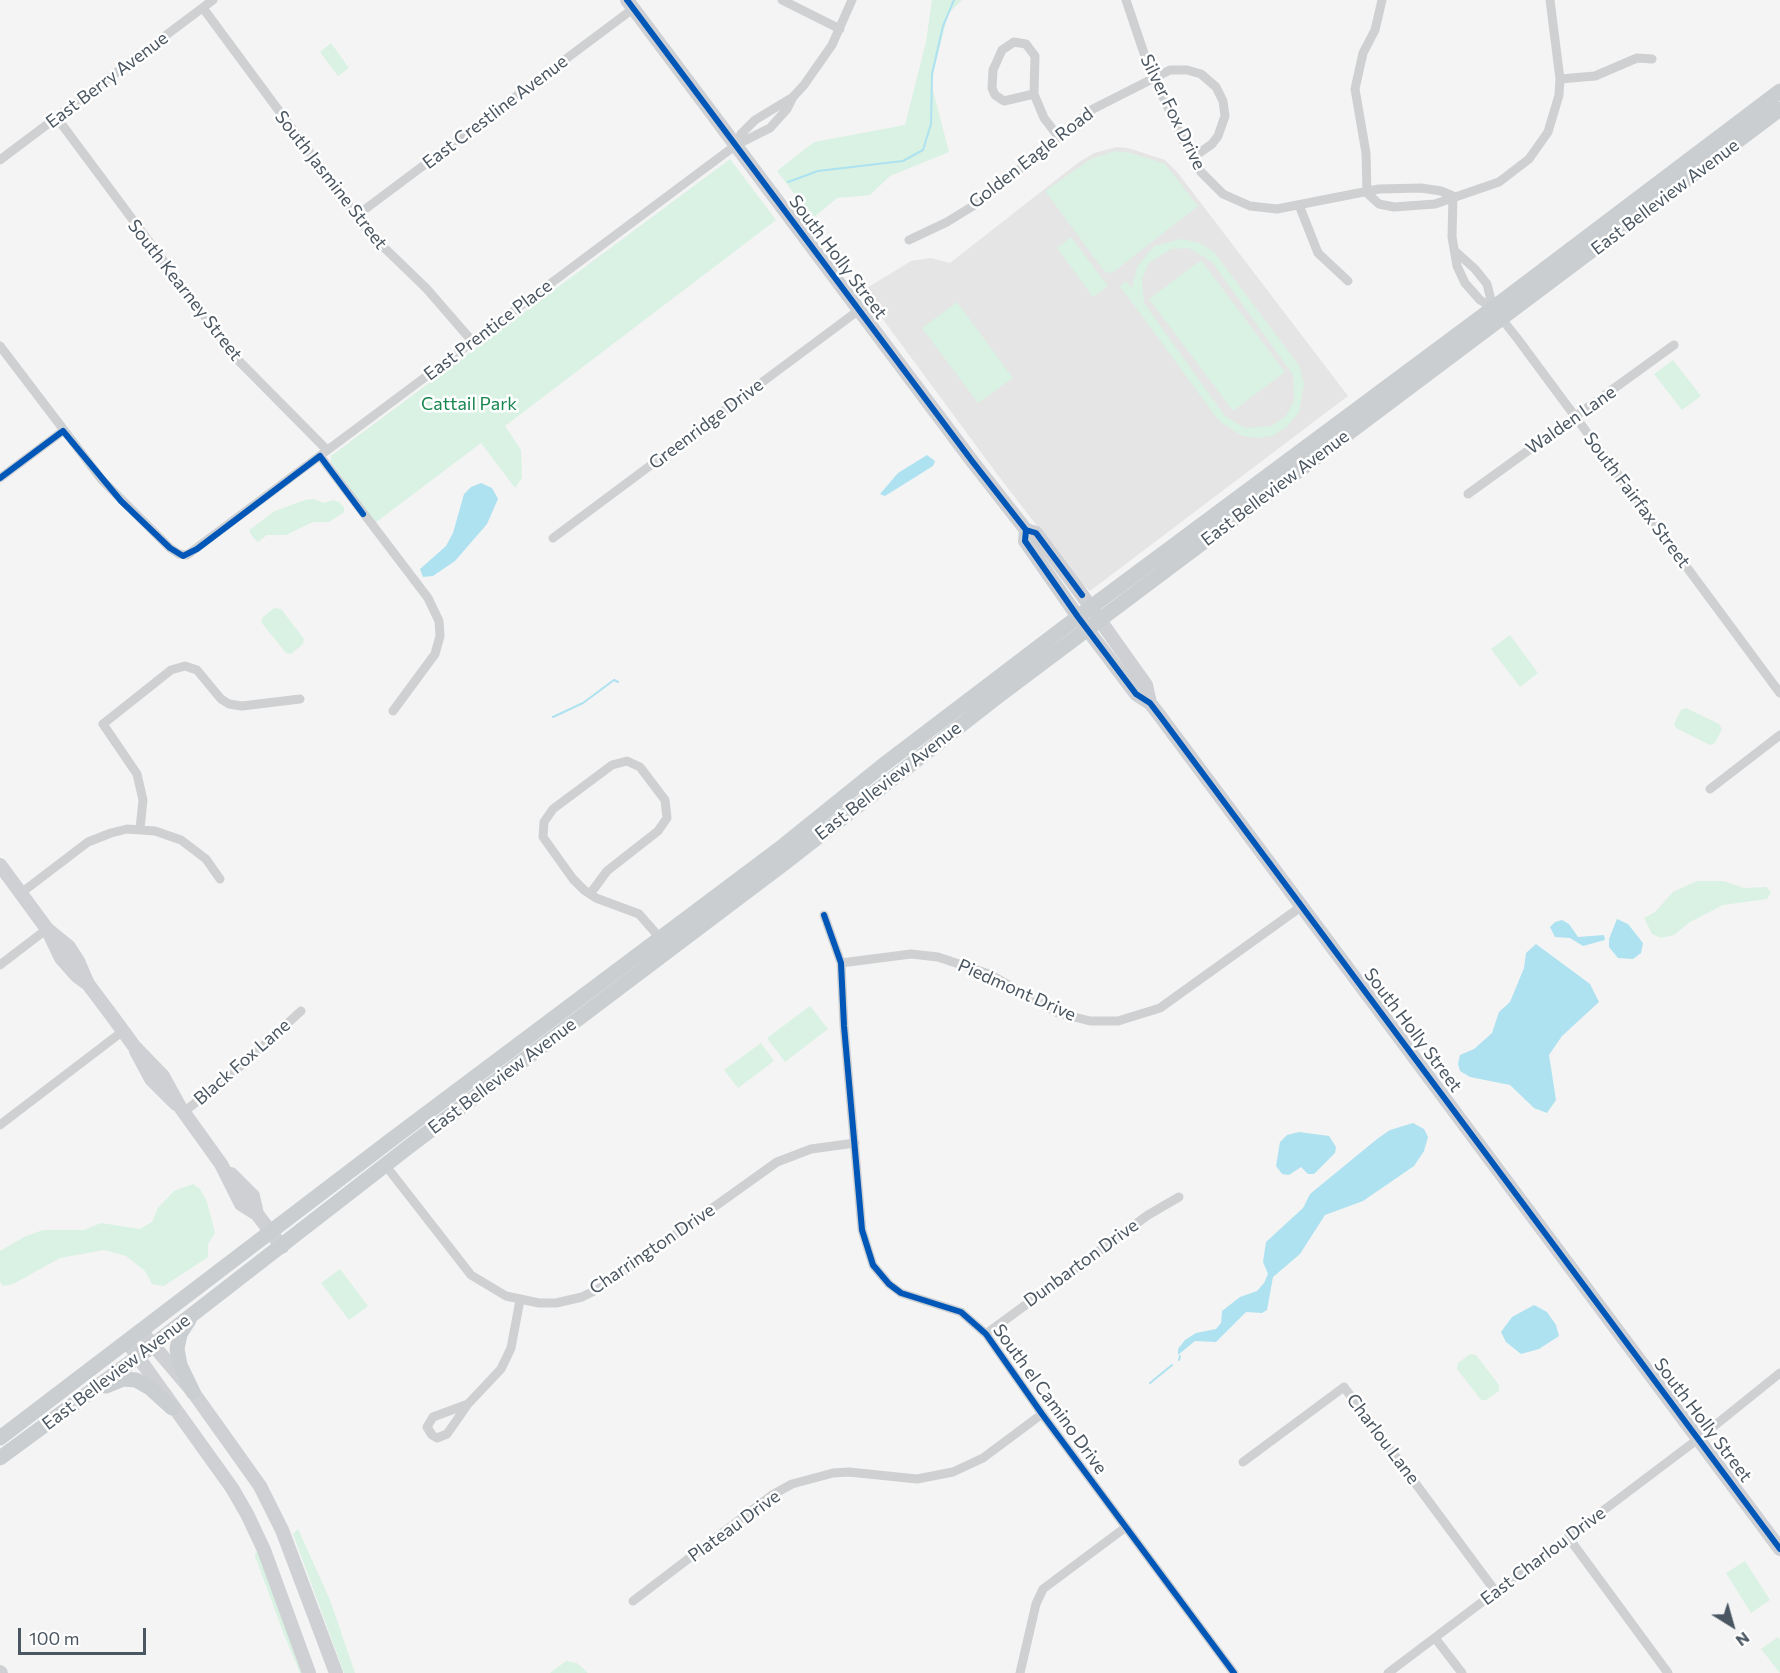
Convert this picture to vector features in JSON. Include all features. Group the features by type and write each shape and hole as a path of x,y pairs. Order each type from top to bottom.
{"main road":[{"name":"East Belleview Avenue","path":"1498,314 1780,91"},
{"name":"East Belleview Avenue","path":"0,1438 660,938 1498,314 1780,109"},
{"name":"East Belleview Avenue","path":"0,1458 139,1356 786,862 1089,618"},
{"path":"193,1392 180,1365 177,1349 180,1334 194,1314"},
{"path":"87,1394 123,1379 136,1380 150,1388 172,1408"}],"street":[{"name":"East Berry Avenue","path":"0,160 213,0"},
{"path":"782,0 840,29"},
{"path":"736,145 770,128 787,109 793,97 825,57 852,0"},
{"name":"Silver Fox Drive","path":"1126,0 1154,77 1192,158 1213,186 1235,201 1265,209 1299,205 1380,189 1421,188 1441,191 1453,196"},
{"path":"1382,0 1375,30 1363,53 1355,89 1366,153 1367,193 1379,204 1401,208 1435,204 1498,182 1529,159 1543,141 1554,117 1560,79 1550,0"},
{"name":"South Holly Street","path":"630,4 1026,530 1025,540 1146,686 1150,703 1780,1549"},
{"name":"East Crestline Avenue","path":"356,216 630,4"},
{"name":"South Jasmine Street","path":"202,8 376,242 426,288 472,340"},
{"path":"1034,94 1010,101 995,95 992,88 993,70 1002,50 1009,44 1018,42 1032,49 1035,59 1034,94 1044,118 1058,136"},
{"path":"1560,79 1594,76 1637,58 1652,59"},
{"name":"Golden Eagle Road","path":"909,240 947,222 981,201 1058,136 1109,99 1170,70 1187,70 1211,81 1220,92 1224,108 1223,125 1212,144 1192,158"},
{"path":"736,145 741,134 754,120 793,97"},
{"name":"South Kearney Street","path":"57,118 235,357 324,453 428,598 439,621 440,636 435,654 393,711"},
{"name":"East Prentice Place","path":"63,431 121,501 170,548 183,556 198,549 472,340 736,145"},
{"path":"1453,196 1450,227 1457,266 1465,283 1480,300 1498,314"},
{"path":"1299,205 1318,253 1348,281"},
{"path":"1455,252 1475,269 1487,284 1498,314"},
{"name":"Greenridge Drive","path":"553,538 859,310"},
{"name":"South Fairfax Street","path":"1498,314 1780,693"},
{"name":"Walden Lane","path":"1468,494 1674,345"},
{"path":"0,346 63,431 0,478"},
{"path":"140,829 143,800 138,774 103,724 171,670 185,666 201,674 221,699 229,704 242,706 300,699"},
{"path":"1710,789 1780,735"},
{"path":"590,894 607,871 658,831 667,818 665,800 640,767 627,761 612,765 553,809 544,822 544,841 573,879 590,894 639,914 660,938"},
{"path":"21,893 88,842 111,833 140,829 172,836 189,845 206,859 220,879"},
{"path":"0,865 47,929 61,958 77,976 88,984 134,1046 151,1079 182,1110 221,1164 241,1204 257,1214 282,1247"},
{"name":"Piedmont Drive","path":"841,963 911,954 938,957 989,974 1058,1012 1090,1021 1118,1021 1160,1008 1302,906"},
{"name":"South el Camino Drive","path":"824,915 841,963 862,1230 873,1265 889,1284 901,1293 961,1312 986,1334 1042,1414 1234,1673"},
{"path":"0,965 47,929"},
{"name":"Black Fox Lane","path":"182,1110 243,1064 301,1011"},
{"path":"0,1125 123,1031"},
{"name":"Charrington Drive","path":"386,1166 471,1275 495,1291 520,1300 556,1303 589,1294 777,1162 811,1149 855,1143"},
{"name":"Dunbarton Drive","path":"986,1334 1148,1215 1179,1197"},
{"path":"468,1404 490,1383 506,1360 511,1348 520,1300"},
{"path":"142,1332 193,1392 246,1463 277,1518 336,1673"},
{"path":"128,1343 139,1356 172,1408 232,1488 248,1514 264,1550 309,1673"},
{"name":"East Charlou Drive","path":"1388,1673 1698,1440 1780,1373"},
{"name":"Charlou Lane","path":"1244,1462 1344,1387 1496,1592"},
{"name":"Plateau Drive","path":"633,1601 765,1501 792,1484 833,1473 849,1472 917,1479 953,1472 983,1458 1042,1414"},
{"path":"1020,1673 1036,1604 1043,1589 1126,1527"},
{"path":"1568,1537 1668,1673"},
{"path":"1435,1638 1462,1673"}],"shaded area":[{"path":"1117,147 1128,148 1165,160 1178,173 1348,396 1090,591 1081,583 997,474 862,291 911,261 931,258 950,263 1079,162 1094,153"}],"green space":[{"path":"932,0 962,0 948,14 931,83 949,152 890,176 870,195 837,198 813,218 777,171 814,142 905,125 926,42"},
{"path":"331,43 349,68 338,76 320,52"},
{"path":"1115,151 1131,153 1165,164 1198,206 1112,273 1105,272 1045,191 1091,159"},
{"name":"Cattail Park","path":"730,159 776,220 505,426 521,450 522,478 515,488 481,443 375,523 331,462 331,456"},
{"path":"1071,237 1108,286 1093,297 1057,248"},
{"path":"1181,239 1200,243 1214,252 1300,367 1304,384 1299,412 1287,427 1272,436 1258,438 1242,436 1219,421 1120,286 1126,281 1132,288 1137,267 1154,246","holes":["1189,248 1212,262 1293,375 1294,401 1286,416 1271,426 1245,428 1225,416 1144,303 1142,279 1149,263 1171,249"]},
{"path":"1201,260 1285,372 1233,411 1149,299"},
{"path":"957,302 1013,378 978,403 922,328"},
{"path":"1673,360 1701,396 1682,410 1654,374"},
{"path":"313,499 324,503 333,500 339,502 344,507 344,512 329,522 313,522 286,535 267,535 258,542 252,536 249,530 275,511"},
{"path":"274,608 281,609 304,639 303,644 291,654 286,653 261,622 263,617"},
{"path":"1510,635 1538,673 1520,687 1491,649"},
{"path":"1686,708 1719,724 1722,729 1715,743 1710,745 1676,728 1674,724 1681,710"},
{"path":"1697,881 1723,881 1744,888 1766,887 1771,892 1767,899 1723,905 1690,922 1674,935 1661,938 1652,934 1644,918 1655,912 1673,892"},
{"path":"810,1006 828,1029 785,1062 767,1038"},
{"path":"761,1043 774,1061 738,1088 724,1070"},
{"path":"193,1184 200,1189 207,1202 215,1233 208,1244 208,1257 164,1286 152,1284 145,1271 126,1256 104,1250 60,1258 13,1284 3,1286 0,1282 0,1251 24,1237 43,1230 84,1230 101,1223 140,1229 152,1222 158,1208 174,1191"},
{"path":"340,1269 368,1306 349,1320 321,1283"},
{"path":"1470,1354 1476,1355 1499,1385 1499,1391 1486,1400 1481,1400 1457,1369 1458,1363"},
{"path":"298,1529 330,1600 355,1673 344,1673 293,1534"},
{"path":"256,1551 302,1673 300,1673 283,1632 255,1556"},
{"path":"1745,1561 1770,1600 1751,1613 1726,1573"},
{"path":"1778,1637 1780,1640 1780,1673 1761,1649"},
{"path":"566,1661 577,1663 588,1673 550,1673"}],"water":[{"path":"927,455 935,461 933,466 885,496 880,494 898,473"},
{"path":"481,483 492,488 498,499 487,524 455,561 433,576 423,577 420,569 446,546 453,533 464,494 471,487"},
{"path":"1617,919 1628,924 1643,943 1641,953 1633,959 1618,958 1609,947 1609,939"},
{"path":"1562,920 1569,924 1578,937 1604,935 1605,940 1583,946 1570,938 1555,937 1550,927"},
{"path":"1536,944 1590,984 1599,1002 1562,1036 1549,1055 1556,1100 1547,1113 1534,1108 1510,1085 1470,1077 1460,1071 1458,1064 1460,1055 1474,1049 1492,1033 1499,1012 1510,1002 1524,968 1526,953"},
{"path":"1413,1123 1424,1129 1428,1137 1424,1151 1414,1166 1363,1201 1325,1215 1300,1254 1273,1277 1267,1310 1262,1313 1246,1312 1216,1342 1195,1341 1178,1355 1178,1349 1185,1340 1196,1333 1216,1329 1221,1323 1222,1311 1240,1297 1257,1291 1264,1283 1268,1274 1263,1262 1266,1242 1303,1208 1310,1194 1390,1130"},
{"path":"1299,1132 1329,1136 1336,1147 1335,1153 1314,1174 1308,1174 1301,1167 1289,1175 1282,1174 1276,1166 1280,1142 1287,1135"},
{"path":"1534,1305 1547,1312 1556,1325 1559,1336 1539,1349 1521,1354 1506,1342 1501,1332 1512,1317"}],"waterway":[{"path":"788,182 818,171 903,161 923,150 931,124 932,74 943,26 954,0"},
{"path":"553,717 583,703 614,680 618,682"},
{"path":"1179,1360 1180,1356"},
{"path":"1150,1383 1172,1365"}],"cycle path":[{"path":"627,0 972,461 1026,530 1036,533 1082,595"},
{"path":"0,478 63,431 121,501 170,548 183,556 197,549 320,456 363,514"},
{"path":"1026,530 1025,541 1078,617 1136,694 1150,703 1160,716 1780,1549"},
{"path":"824,915 841,963 844,1026 862,1230 873,1265 889,1284 901,1293 961,1312 986,1334 1042,1414 1234,1673"}]}
